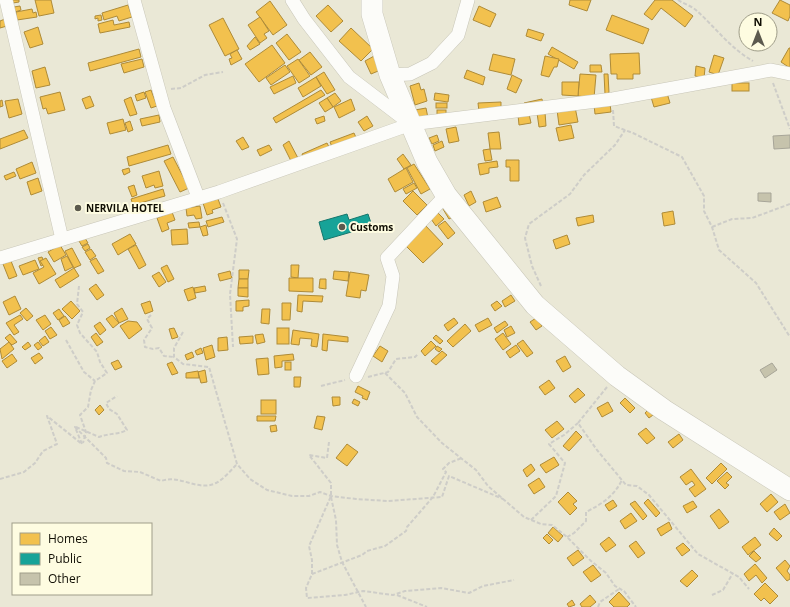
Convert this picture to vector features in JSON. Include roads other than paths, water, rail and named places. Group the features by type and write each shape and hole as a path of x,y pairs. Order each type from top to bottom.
{"highway":[{"path":"372,0 372,14 390,75 427,162 446,194 535,305 617,376 664,410 790,490"}],"street":[{"path":"6,0 62,239"},
{"path":"134,0 164,108 198,197"},
{"path":"292,0 304,19 349,77 411,124"},
{"path":"390,75 410,74 432,63 458,35 468,0"},
{"path":"0,258 198,197 219,192 411,124 613,99 771,70 790,74"},
{"path":"356,376 389,306 393,276 387,258 446,194"}],"place":[{"name":"NERVILA HOTEL","path":"78,208"},
{"name":"Customs","path":"342,227"}]}
